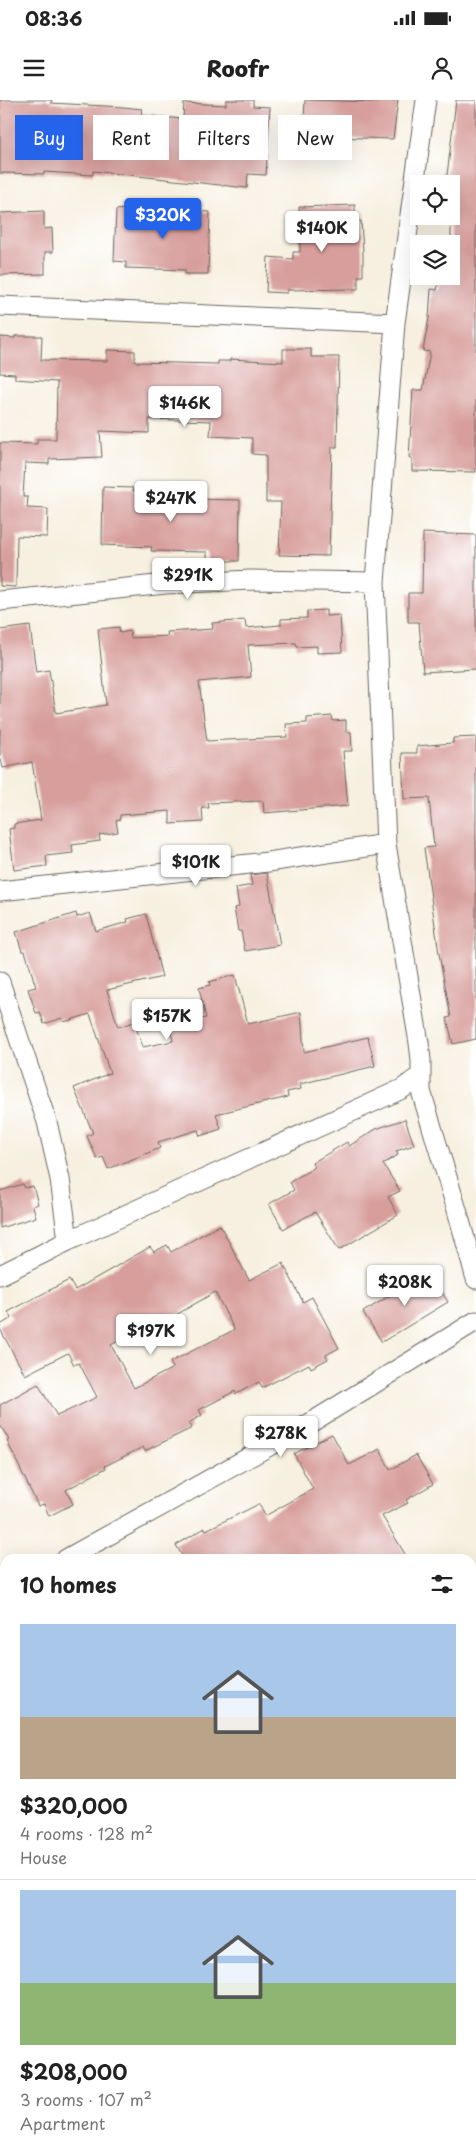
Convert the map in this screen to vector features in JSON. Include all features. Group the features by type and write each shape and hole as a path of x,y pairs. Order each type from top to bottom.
{"street":[{"path":"426,100 395,323 376,582 386,844 419,1043 421,1091 458,1210 476,1279"},
{"path":"0,306 395,323"},
{"path":"0,601 166,584 251,580 376,582"},
{"path":"0,890 268,862 386,844"},
{"path":"0,982 46,1122 60,1179 68,1241"},
{"path":"0,1275 68,1241 402,1089 420,1076"},
{"path":"75,1554 307,1425 476,1321"}],"building":[{"path":"0,100 52,100 51,103 142,109 141,115 93,115 93,160 169,160 169,118 179,119 179,160 267,160 266,175 248,174 247,188 93,171 93,175 44,172 44,174 0,173"},
{"path":"226,100 253,100 253,106 270,107 268,141 268,115 183,115 184,103 226,105"},
{"path":"305,100 378,102 378,100 398,100 393,139 352,138 352,115 304,115"},
{"path":"456,100 476,100 476,472 412,471 412,458 409,458 413,390 423,390 430,352 423,351 429,318 431,289 437,290 438,285 460,285 460,235 451,235 451,225 460,225 460,175 447,175"},
{"path":"355,205 355,221 361,221 363,252 363,276 358,276 358,289 287,290 287,293 266,292 268,257 293,259 293,252 300,252 299,207"},
{"path":"116,210 210,212 208,274 185,274 185,270 126,268 126,262 114,261"},
{"path":"44,211 44,229 52,228 53,252 45,252 45,274 0,275 0,213"},
{"path":"15,336 42,336 41,360 107,361 107,350 135,351 135,362 218,364 218,361 230,361 230,359 283,362 283,349 311,349 311,357 339,357 337,447 332,447 329,556 279,555 281,502 266,502 266,455 252,454 252,438 210,436 211,421 149,419 149,433 100,431 102,457 49,459 49,464 25,463 23,497 28,497 27,508 48,509 47,537 17,536 16,587 0,586 0,443 37,444 37,439 56,439 57,382 15,379 15,374 0,373 0,337 15,338"},
{"path":"103,487 133,488 133,491 184,494 183,498 191,499 240,500 239,561 207,561 207,552 151,551 152,547 102,545"},
{"path":"423,533 476,535 476,669 423,672 419,622 408,622 408,593 422,593"},
{"path":"326,610 326,616 340,615 342,652 317,653 317,646 297,647 296,643 248,645 251,677 199,682 207,741 287,737 286,724 307,723 307,718 332,716 333,721 346,720 346,732 351,732 352,751 343,751 348,806 264,813 263,801 208,803 209,808 202,808 203,822 170,824 170,811 120,815 120,819 116,820 118,832 99,835 100,841 72,845 73,853 46,856 47,866 14,870 9,829 14,828 14,824 41,820 32,762 3,768 0,755 0,630 30,626 36,672 49,670 56,713 106,705 98,629 119,627 120,633 130,631 131,638 168,636 167,632 213,629 212,623 245,620 246,628 281,625 281,619 307,618 307,611"},
{"path":"476,737 476,1039 453,1044 447,1018 451,1017 439,954 424,848 434,847 429,798 404,799 402,753 417,753 417,746 453,743 453,738"},
{"path":"267,873 280,945 245,951 241,931 238,931 234,908 239,907 236,888 252,885 250,875"},
{"path":"76,913 77,917 90,913 96,931 128,922 127,919 146,914 162,977 107,990 118,1027 134,1022 143,1047 173,1041 170,1025 206,1018 199,988 210,985 209,982 235,975 248,1024 301,1012 304,1052 368,1037 375,1066 300,1084 301,1089 287,1092 288,1097 216,1114 221,1129 200,1136 198,1130 158,1142 160,1148 108,1169 103,1157 97,1159 87,1136 93,1133 74,1088 110,1073 90,1014 64,1022 62,1018 44,1024 40,1012 36,1013 28,989 36,987 25,951 22,951 16,932"},
{"path":"405,1119 414,1145 396,1151 398,1155 383,1164 400,1191 388,1197 398,1215 339,1250 315,1212 283,1229 269,1204 294,1190 290,1182 315,1167 312,1163 347,1142 349,1146 376,1129"},
{"path":"23,1184 25,1188 33,1186 38,1204 33,1206 36,1217 0,1228 0,1191"},
{"path":"220,1225 249,1280 283,1263 303,1302 312,1297 339,1348 326,1355 328,1359 311,1368 309,1364 262,1388 259,1382 236,1394 235,1391 199,1410 202,1415 189,1423 192,1428 145,1451 143,1447 105,1466 106,1468 66,1490 73,1504 49,1516 44,1504 38,1506 7,1441 9,1440 0,1425 0,1405 38,1384 57,1416 97,1397 79,1363 74,1365 68,1353 25,1375 0,1329 0,1325 12,1318 8,1312 69,1280 75,1290 150,1247 154,1252 167,1245 171,1252","holes":["215,1292 234,1329 170,1362 173,1368 134,1388 111,1345 149,1324 152,1329"]},
{"path":"427,1273 433,1285 436,1283 448,1302 382,1342 363,1312"},
{"path":"332,1434 349,1465 380,1449 390,1470 416,1455 433,1484 406,1500 408,1503 382,1516 405,1554 181,1554 176,1545 205,1528 206,1530 259,1504 265,1516 313,1489 294,1454"}]}
